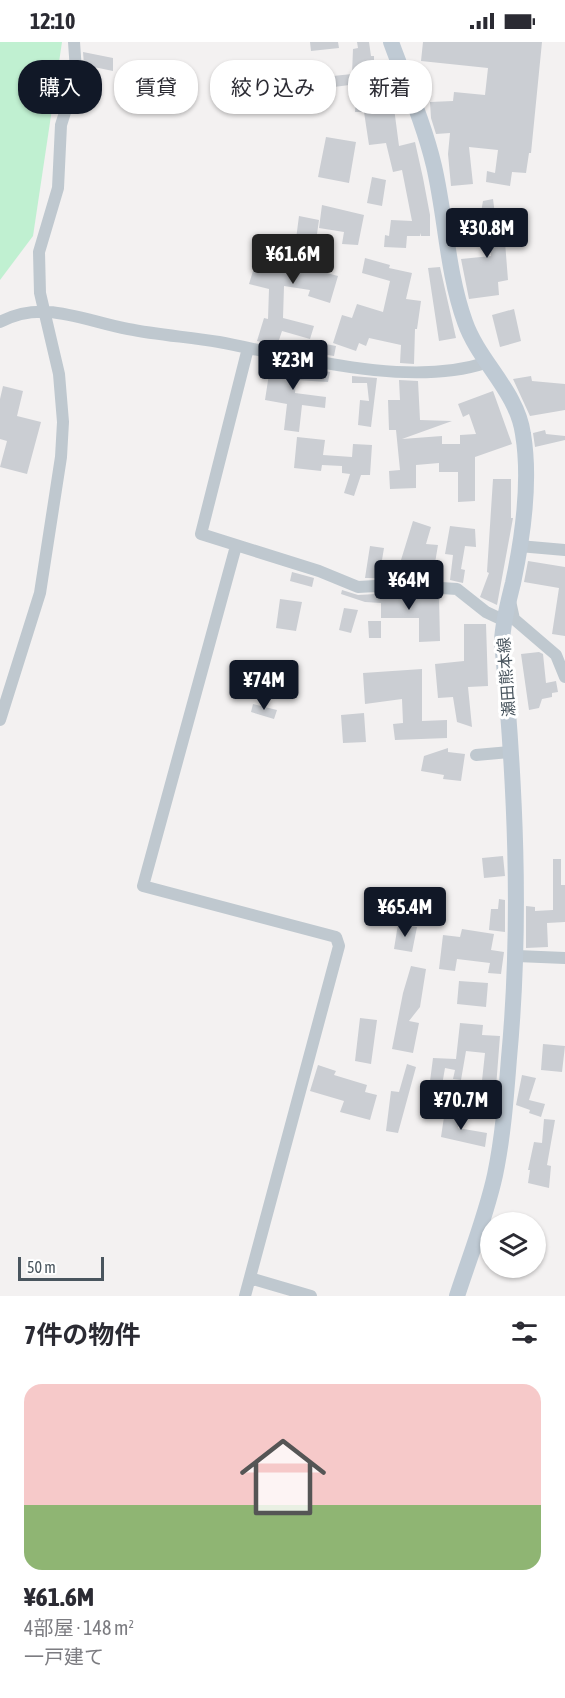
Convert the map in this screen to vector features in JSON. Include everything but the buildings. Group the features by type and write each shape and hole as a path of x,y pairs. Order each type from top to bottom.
{"main road":[{"name":"瀬田熊本線","path":"390,42 432,158 457,298 466,325 485,363 507,391 523,433 525,504 519,546 503,620 502,641 515,844 517,956 505,1109 495,1172 457,1296"}],"street":[{"path":"0,720 40,592 61,457 63,422 59,374 40,293 39,252 58,188 61,126 68,103 77,85 74,42"},
{"path":"0,322 17,314 68,313 128,329 393,371 465,369 485,363"},
{"path":"248,348 201,534 319,571 358,588 393,585 457,589 486,612 503,620"},
{"path":"236,546 143,886 336,937 339,946 245,1296"},
{"path":"519,546 565,550"},
{"path":"509,598 514,618 556,654 565,677"},
{"path":"476,755 510,752"},
{"path":"517,956 565,958"},
{"path":"250,1278 311,1296"}],"green space":[{"path":"0,42 62,42 59,60 18,60 18,114 51,114 33,236 0,280"}]}
